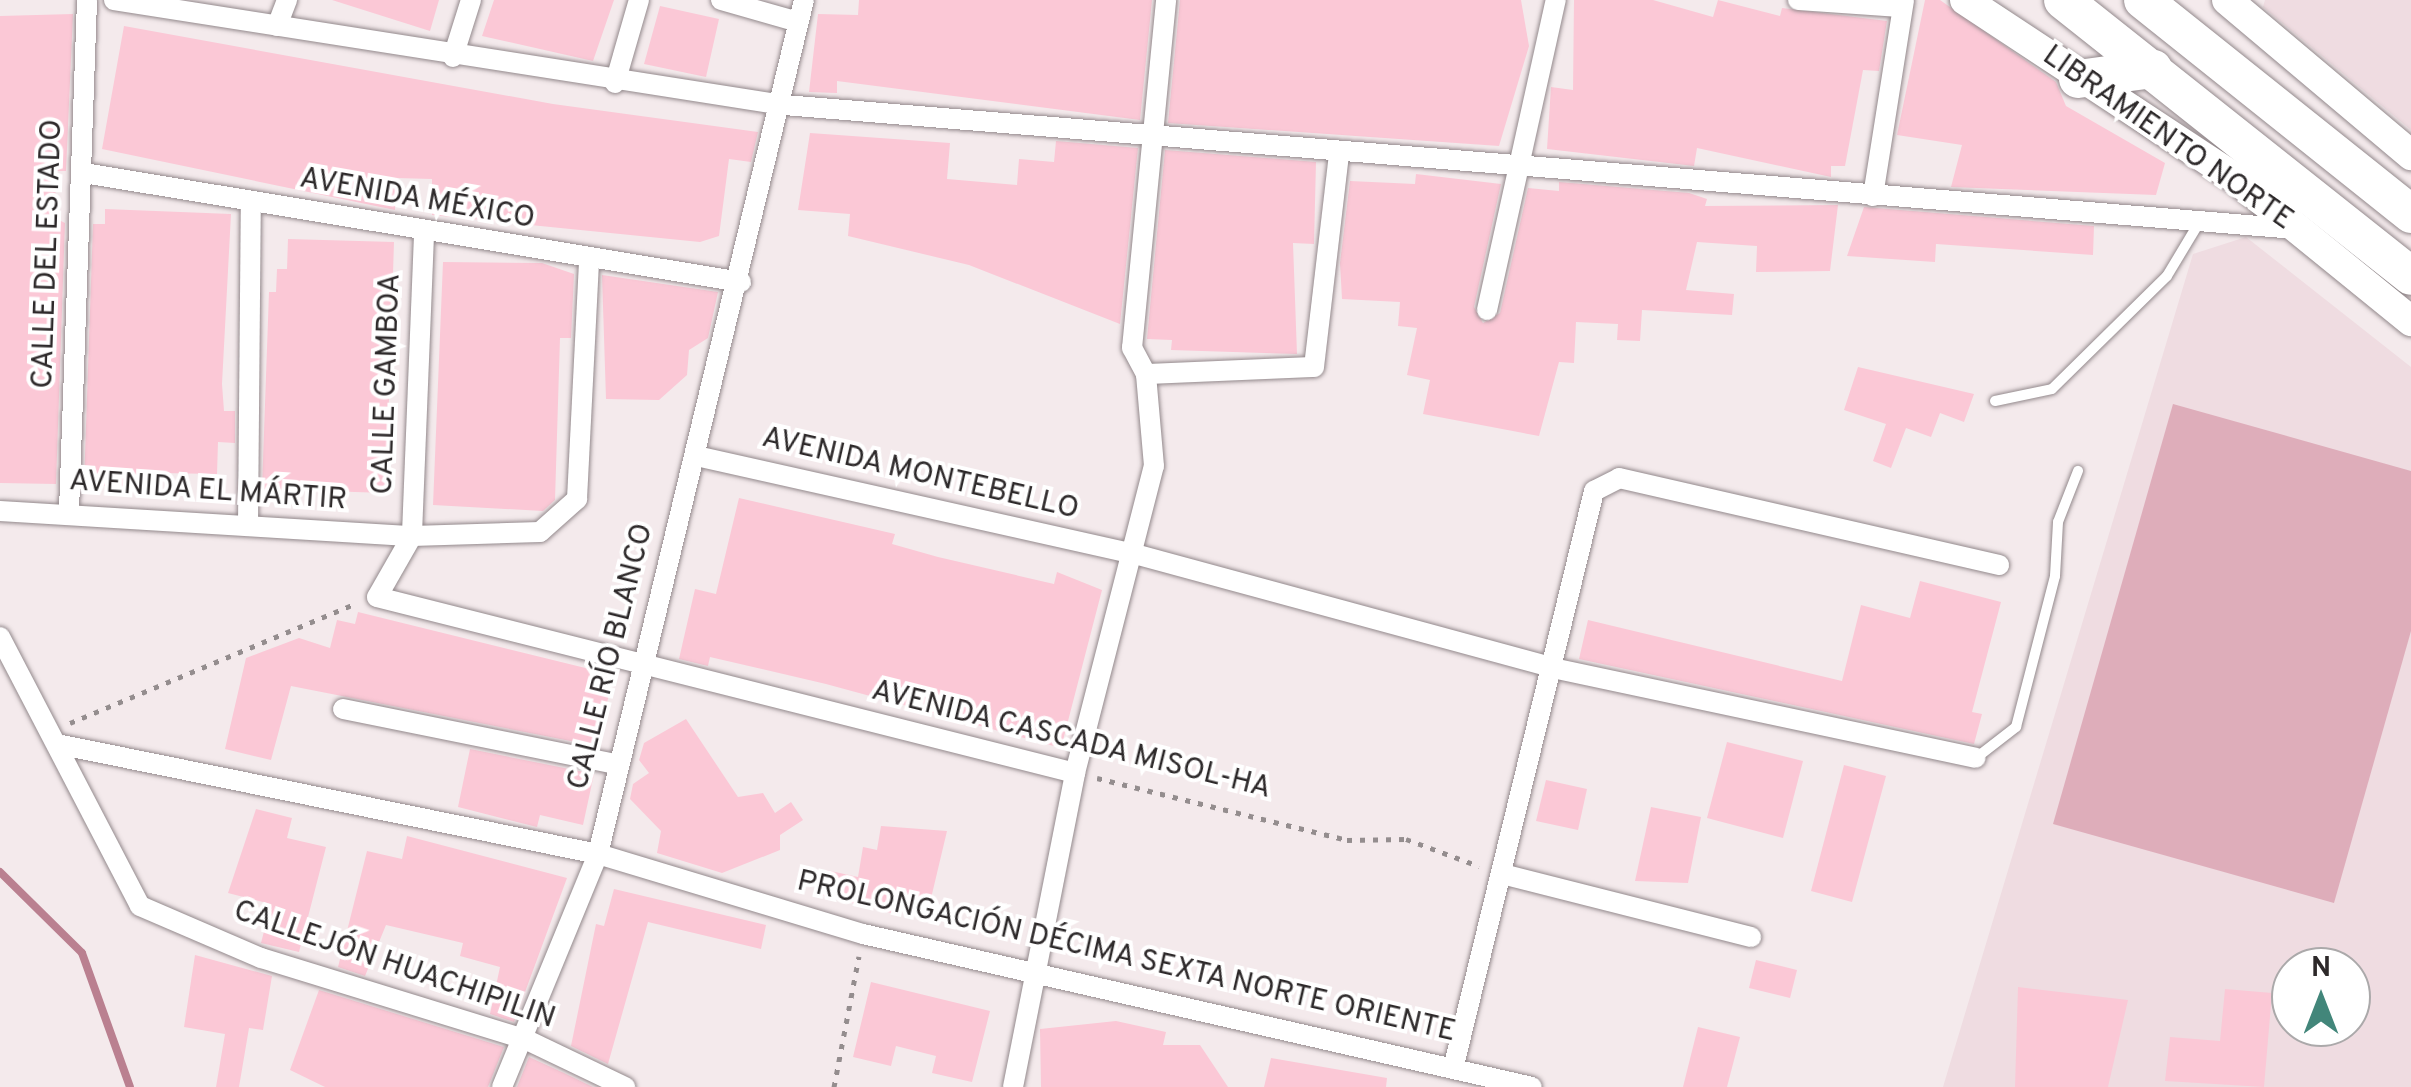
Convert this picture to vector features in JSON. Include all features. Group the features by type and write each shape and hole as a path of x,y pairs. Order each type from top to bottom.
{"highway":[{"name":"LIBRAMIENTO NORTE","path":"2062,0 2411,276"},
{"path":"2143,0 2411,214"},
{"path":"2078,79 2153,70"},
{"path":"2374,246 2411,303"}],"street":[{"name":"CALLE DEL ESTADO","path":"69,511 84,173 87,0"},
{"path":"114,0 453,58 784,105 1151,142 2201,218 2298,230"},
{"path":"277,26 288,0"},
{"path":"453,58 471,0"},
{"path":"615,83 639,0"},
{"path":"721,0 798,22"},
{"path":"741,282 784,105 804,0"},
{"path":"1014,1087 1075,772 1154,466 1146,374 1132,348 1166,0"},
{"path":"1487,310 1556,0"},
{"path":"1798,0 1902,4 1873,196"},
{"name":"LIBRAMIENTO NORTE","path":"1966,0 2298,230 2411,320"},
{"path":"2233,2 2411,155"},
{"path":"1146,374 1314,367 1340,153"},
{"name":"AVENIDA MÉXICO","path":"84,173 424,235 741,282"},
{"path":"248,526 252,202"},
{"name":"CALLE GAMBOA","path":"412,536 424,235"},
{"name":"AVENIDA EL MÁRTIR","path":"0,512 69,511 412,536 540,532 577,499 589,259"},
{"name":"CALLE RÍO BLANCO","path":"502,1087 527,1040 598,854 638,666 741,282"},
{"name":"AVENIDA MONTEBELLO","path":"696,456 1131,553 1553,668 1976,758"},
{"path":"1454,1065 1594,491 1619,478 2000,565"},
{"path":"377,597 412,536"},
{"name":"AVENIDA CASCADA MISOL-HA","path":"377,597 638,666 1075,772"},
{"path":"0,638 59,737"},
{"path":"343,709 615,764"},
{"name":"PROLONGACIÓN DÉCIMA SEXTA NORTE ORIENTE","path":"59,737 598,854 863,934 1038,968 1454,1065 1532,1087"},
{"name":"CALLEJÓN HUACHIPILIN","path":"59,737 103,850 140,906 261,958 527,1040 625,1087"},
{"path":"1502,874 1751,937"}],"lane":[{"path":"1995,401 2052,388 2167,276 2201,218"},
{"path":"1976,758 2016,727 2054,576 2058,522 2078,472"}],"path":[{"path":"59,737 377,597"},
{"name":"AVENIDA CASCADA MISOL-HA","path":"1075,772 1347,840 1406,838 1502,874"},
{"path":"834,1087 863,934"}],"shaded area":[{"path":"2265,0 2411,0 2411,130 2263,7"},
{"path":"2246,237 2411,367 2411,1087 1943,1087 2193,254"},
{"path":"2173,404 2411,471 2411,631 2334,903 2053,824"}],"building":[{"path":"332,0 439,0 430,31"},
{"path":"494,0 614,0 593,61 482,36"},
{"path":"859,0 1152,0 1140,120 837,81 837,93 809,92 818,14 858,15"},
{"path":"1180,0 1521,0 1529,46 1499,146 1168,123"},
{"path":"1574,0 1653,0 1713,17 1718,0 1780,16 1782,8 1887,21 1879,71 1863,70 1845,166 1831,166 1831,177 1697,148 1694,166 1547,149 1551,87 1573,90"},
{"path":"1925,0 1940,0 2056,82 2066,106 2165,163 2156,195 1951,187 1962,145 1897,135"},
{"path":"660,6 719,19 706,77 644,64"},
{"path":"73,14 66,171 56,171 55,218 65,223 56,484 0,483 0,16"},
{"path":"124,26 553,104 758,132 751,162 729,159 719,236 700,242 432,215 432,179 396,178 395,210 102,149"},
{"path":"810,133 950,143 947,179 1017,185 1019,159 1054,162 1056,141 1138,148 1120,324 969,265 848,236 850,214 798,210"},
{"path":"1165,150 1316,162 1314,244 1293,243 1297,354 1171,350 1172,340 1147,339"},
{"path":"1416,174 1501,184 1474,307 1483,323 1500,313 1528,188 1559,191 1559,182 1689,193 1707,199 1705,206 1838,205 1830,271 1756,272 1757,246 1697,242 1686,290 1734,294 1732,315 1642,310 1640,341 1617,340 1618,324 1576,322 1574,363 1559,362 1539,436 1423,414 1430,380 1407,375 1417,328 1398,326 1400,302 1342,299 1340,263 1350,181 1415,184"},
{"path":"1864,207 2094,226 2093,255 1936,244 1935,262 1847,256"},
{"path":"105,209 231,214 222,384 224,411 235,411 235,443 218,442 217,474 158,473 157,491 84,484 93,224 105,224"},
{"path":"288,239 394,242 386,493 262,489 269,292 276,292 277,269 287,269"},
{"path":"443,262 542,263 574,274 571,338 560,338 555,500 543,511 433,505"},
{"path":"602,275 718,292 708,338 689,350 687,375 659,400 606,399"},
{"path":"1858,367 1974,394 1964,422 1940,413 1931,437 1906,428 1891,468 1873,461 1886,424 1844,410"},
{"path":"739,498 895,534 892,544 938,557 1054,584 1057,572 1102,590 1061,748 826,684 710,657 708,666 679,659 695,589 716,594"},
{"path":"1920,581 2001,602 1972,712 1982,714 1974,744 1579,659 1588,620 1842,681 1861,605 1910,618"},
{"path":"358,612 614,675 596,746 291,686 271,760 225,749 246,658 299,638 330,648 337,620 355,624"},
{"path":"686,719 738,797 763,793 775,813 791,802 803,820 780,835 780,850 722,873 657,853 661,831 630,799 633,784 649,773 639,760 644,743"},
{"path":"1727,742 1803,761 1783,838 1707,818"},
{"path":"470,749 594,774 583,825 540,815 537,827 458,807"},
{"path":"1844,765 1886,776 1852,902 1811,891"},
{"path":"1546,780 1587,789 1578,830 1536,821"},
{"path":"1651,807 1701,817 1688,883 1635,881"},
{"path":"256,809 292,818 287,838 326,847 299,952 261,943 271,904 228,893"},
{"path":"881,826 947,831 928,911 893,905 891,913 820,895 826,870 858,877 863,847 877,850"},
{"path":"407,836 567,878 514,1022 490,1014 500,967 460,956 463,943 386,925 365,976 338,967 367,851 402,859"},
{"path":"614,889 766,925 761,949 648,922 608,1064 571,1046 596,924 604,926"},
{"path":"195,955 272,976 263,1030 249,1028 239,1087 216,1087 225,1034 184,1027"},
{"path":"1756,960 1797,970 1790,998 1749,988"},
{"path":"871,982 990,1011 972,1082 932,1073 936,1056 896,1046 891,1066 853,1057"},
{"path":"2018,987 2128,1000 2108,1087 2015,1087"},
{"path":"2225,989 2271,993 2264,1087 2165,1081 2170,1037 2220,1041"},
{"path":"319,990 504,1047 488,1087 325,1087 290,1070"},
{"path":"1116,1021 1166,1032 1163,1045 1200,1045 1228,1087 1041,1087 1040,1029"},
{"path":"1698,1027 1740,1037 1727,1087 1683,1087"},
{"path":"529,1057 564,1073 593,1087 517,1087"},
{"path":"1271,1058 1387,1078 1386,1087 1264,1087"}],"waterway":[{"path":"0,872 82,953 130,1087"}]}
